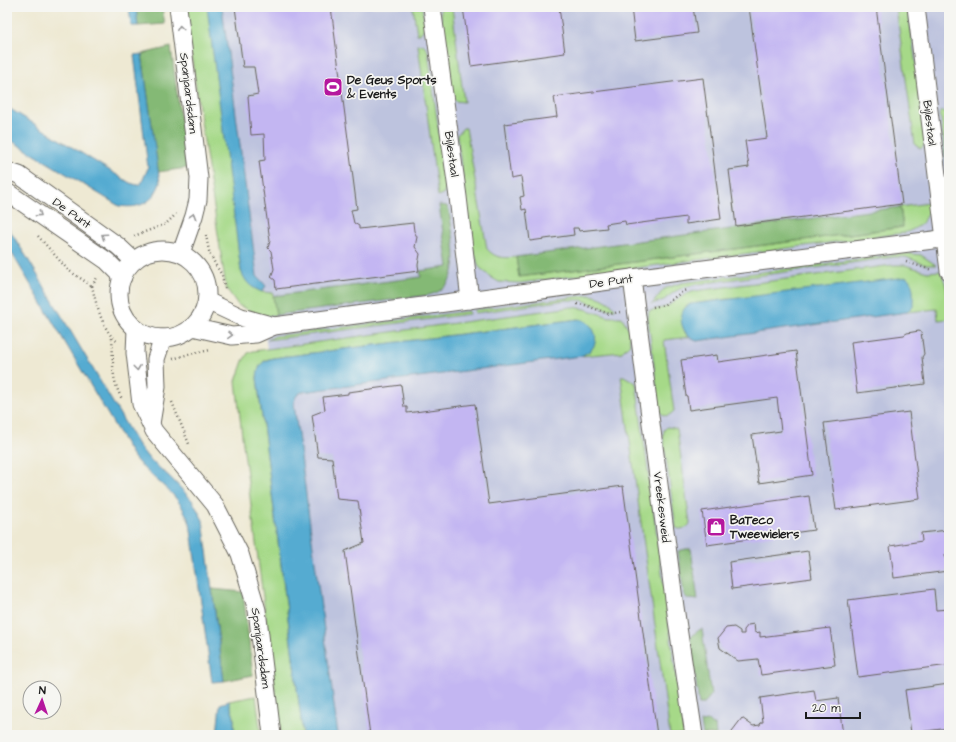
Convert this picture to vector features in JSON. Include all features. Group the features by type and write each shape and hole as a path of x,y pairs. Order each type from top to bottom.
{"street":[{"name":"Spanjaardsdam","path":"178,7 199,178 198,200 181,253"},
{"name":"Bijlestaal","path":"432,7 458,197 470,300"},
{"name":"Bijlestaal","path":"916,7 947,238 943,270"},
{"name":"De Punt","path":"7,171 19,175 118,246 134,261"},
{"name":"De Punt","path":"7,192 107,261 123,277"},
{"name":"De Punt","path":"192,327 232,336 256,334 274,326 947,238"},
{"path":"165,250 181,253 195,263 204,276 208,292 207,301 192,327 185,333 174,337 163,338 149,336 136,329 124,314 119,296 123,277 134,261 148,252 165,250"},
{"name":"Vreekesweid","path":"632,278 694,735"},
{"name":"De Punt","path":"207,301 241,317 274,326"},
{"name":"Spanjaardsdam","path":"136,329 135,353 141,404 154,432 215,505 240,554 257,610 272,735"},
{"path":"151,424 157,387 156,359 163,338"}],"path":[{"path":"130,238 166,224 177,212"},
{"path":"35,232 68,270 92,286"},
{"path":"205,232 209,251 222,275 226,293"},
{"path":"900,263 907,262 930,270 943,270"},
{"path":"99,274 92,286 96,307 112,338 124,346"},
{"path":"657,306 664,305 683,291 691,289"},
{"path":"169,359 206,351"},
{"path":"173,359 173,366"},
{"path":"172,395 172,402 190,446"}],"shaded area":[{"path":"221,7 949,7 949,735 319,735"}],"green space":[{"path":"136,7 162,7 165,24 138,26"},
{"path":"184,7 211,7 241,271 262,292 273,293 276,315 261,316 238,305 226,288"},
{"path":"413,7 422,7 425,27 420,34 417,34"},
{"path":"440,7 452,7 464,102 455,101 452,96"},
{"path":"896,7 908,10 927,141 921,149 915,145"},
{"path":"418,45 424,46 428,51 446,187 444,193 438,196"},
{"path":"171,47 187,168 158,172 142,54"},
{"path":"949,111 949,186 940,112"},
{"path":"463,128 466,128 487,249 494,255 504,258 516,257 519,277 903,227 900,207 929,203 929,209 928,214 919,226 904,233 520,283 499,282 479,267 472,246 457,135"},
{"path":"439,205 447,206 449,210 455,253 452,274 448,283 441,290 429,295 276,315 273,296 421,277 420,271 448,267"},
{"path":"900,207 903,227 519,277 516,257"},
{"path":"904,253 921,255 936,265 926,265 906,257 894,257 698,284 684,287 674,292 664,300 652,304 664,289 681,283"},
{"path":"893,265 905,265 927,272 940,271 946,288 949,319 938,320 937,309 907,312 913,306 727,299 691,304 686,306 685,333 689,337 664,340 674,411 667,416 660,412 648,319 649,311 666,307 686,294 695,291"},
{"path":"589,295 604,299 616,309 606,309 582,300 566,300 475,313 474,310"},
{"path":"572,307 585,309 609,317 622,317 629,330 630,344 622,352 581,356 591,350 579,319 265,360 258,371 257,378 303,735 281,735 236,381 243,361 248,353 253,351"},
{"path":"469,311 469,314 267,340 275,336"},
{"path":"621,376 624,376 636,383 684,735 670,735"},
{"path":"667,427 677,429 690,524 686,528 680,529 676,528 663,436 664,430"},
{"path":"691,549 698,600 688,599 684,595 678,551"},
{"path":"212,589 243,592 253,675 224,681"},
{"path":"702,629 711,695 704,704 699,704 690,638"},
{"path":"256,696 261,735 234,735 234,717 229,701"},
{"path":"708,721 712,725 715,725 716,735 703,735 701,722"}],"water":[{"path":"129,7 136,7 138,26 131,26"},
{"path":"207,7 222,7 257,276 266,286 262,292 249,284 241,271"},
{"path":"142,54 160,183 154,195 145,203 127,207 119,206 7,138 7,107 130,183 137,185 141,184 148,168 134,55"},
{"path":"7,226 138,445 150,460 170,477 192,500 203,520 224,681 212,682 190,523 175,497 132,455 7,245"},
{"path":"907,277 910,280 912,287 913,306 907,312 697,341 691,339 682,323 681,317 683,312 686,307 691,304"},
{"path":"579,319 584,320 592,327 595,337 594,347 581,356 302,392 296,396 294,404 338,735 303,735 257,378 258,370 261,365 263,362 273,358"},
{"path":"229,701 234,717 234,735 217,735 220,704"}],"building":[{"path":"235,7 331,7 357,209 351,210 354,223 359,226 359,229 413,223 414,231 417,237 415,247 420,254 418,265 419,271 276,289 275,280 271,277 274,269 271,251 268,248 270,241 259,161 265,160 264,134 251,135 248,96 258,94 254,67 243,67"},
{"path":"463,7 559,7 565,53 471,66"},
{"path":"631,7 693,7 697,33 635,41"},
{"path":"749,7 876,7 902,204 736,226 729,170 749,167 745,141 767,138"},
{"path":"703,78 721,219 686,224 686,217 626,225 625,221 606,224 607,228 579,231 578,228 573,228 574,235 530,241 526,209 522,210 520,197 524,196 521,177 511,179 504,124 557,117 554,97"},
{"path":"919,331 921,332 924,354 922,357 925,384 857,393 851,342 904,335"},
{"path":"796,351 812,475 759,483 752,435 781,431 777,398 689,410 681,360 717,355 718,362"},
{"path":"401,385 404,407 407,407 407,413 475,404 489,504 623,486 657,735 370,735 345,551 364,543 358,501 337,499 332,458 318,457 312,415 325,410 323,397"},
{"path":"909,412 920,499 836,510 824,423"},
{"path":"809,496 814,530 707,545 702,511"},
{"path":"948,530 949,540 946,541 949,548 949,554 945,555 948,571 894,578 890,546 922,541 921,533"},
{"path":"808,551 812,578 732,589 729,562"},
{"path":"934,589 936,610 949,609 949,665 858,677 848,600"},
{"path":"754,624 755,633 760,632 760,637 830,628 835,665 761,675 758,659 738,661 720,648 718,638 726,628 734,627 740,631 740,634 744,634 744,630 748,625"},
{"path":"949,684 949,728 911,733 905,690"},
{"path":"814,690 816,701 838,698 843,735 820,735 819,733 807,735 729,735 742,718 753,726 760,725 761,722 763,722 760,698"}],"place":[{"name":"De Geus Sports & Events","path":"333,87"},
{"name":"BaTeco Tweewielers","path":"716,527"}]}
